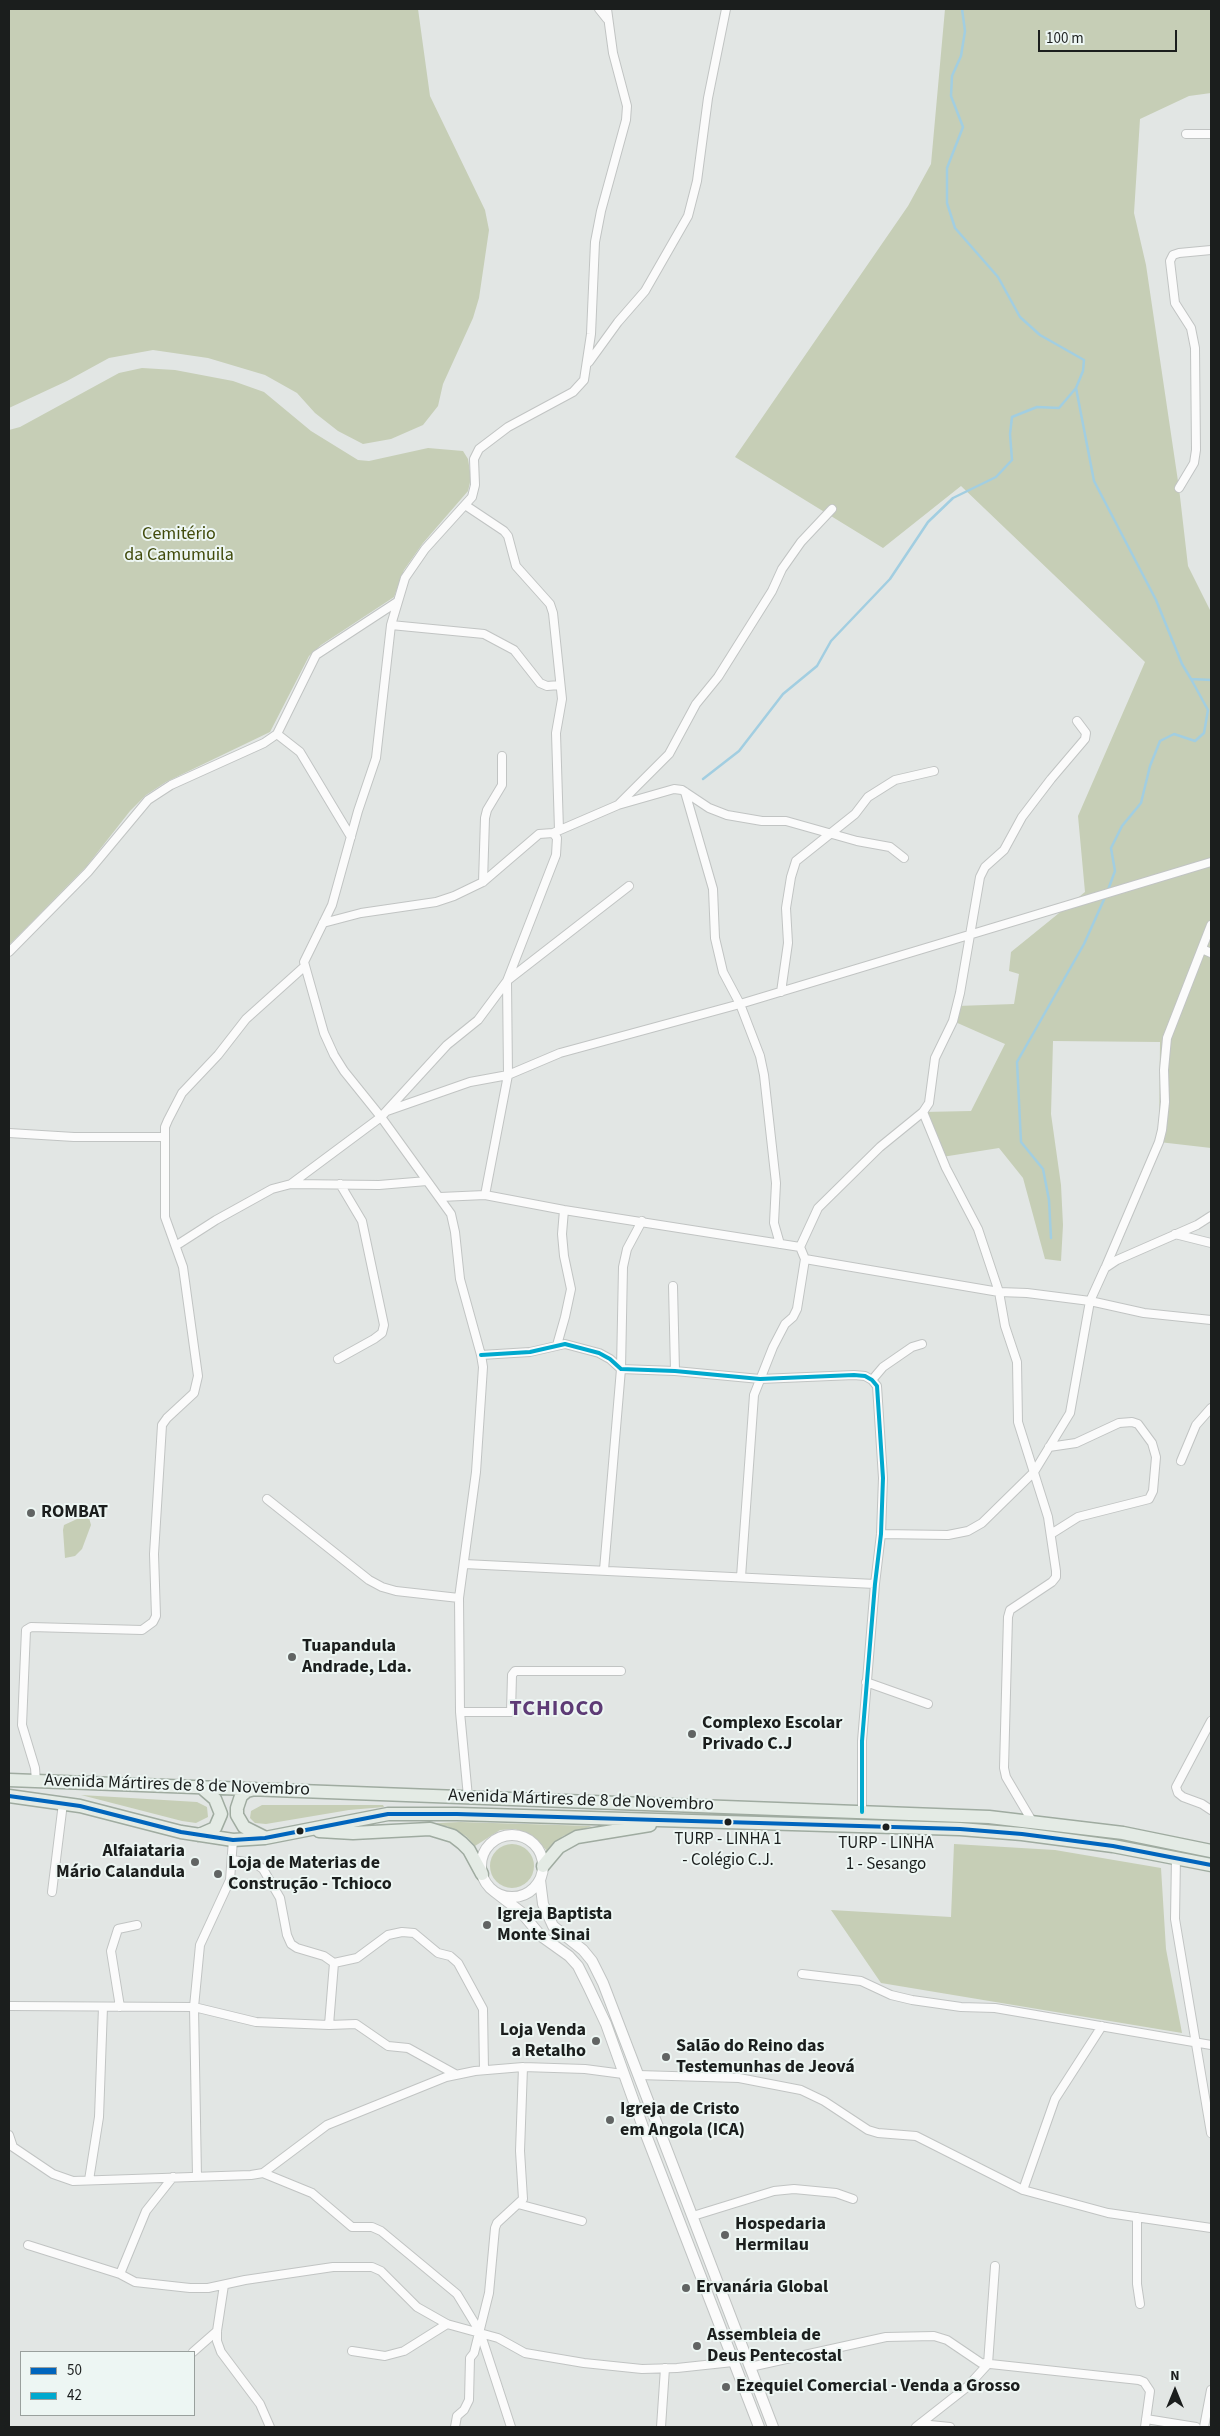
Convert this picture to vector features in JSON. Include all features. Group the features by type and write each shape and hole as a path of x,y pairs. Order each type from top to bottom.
{"main road":[{"name":"Avenida Mártires de 8 de Novembro","path":"9,1780 956,1815 1032,1821 1123,1833 1211,1852"},
{"path":"199,1835 215,1828 220,1814 215,1799 201,1787"},
{"path":"255,1789 247,1791 241,1796 237,1815 244,1827 265,1838"},
{"name":"Avenida Mártires de 8 de Novembro","path":"9,1796 62,1803 199,1835 233,1840 265,1838 361,1818 416,1813 682,1820 991,1832 1098,1844 1211,1865"},
{"path":"543,1866 560,1847 577,1837 682,1820"},
{"path":"306,1830 353,1833 430,1829 453,1836 462,1843 482,1874"}],"street":[{"path":"599,9 609,20"},
{"path":"468,1797 460,1712 459,1598 476,1472 483,1368 481,1355 461,1285 456,1232 451,1214 384,1114 344,1071 334,1055 324,1033 305,966 305,957 332,905 379,741 391,625 396,602 405,578 425,549 472,497 475,485 474,459 479,449 508,427 573,392 584,380 588,363 595,242 601,211 626,120 627,106 613,53 607,9"},
{"path":"588,363 618,322 645,291 688,216 697,181 708,98 726,9"},
{"path":"1186,134 1211,134"},
{"path":"1180,488 1194,463 1196,450 1195,348 1191,328 1174,303 1170,261 1173,255 1180,253 1211,250"},
{"path":"291,1184 384,1114 447,1045 478,1020 507,981 556,855 556,733 561,711 553,613 550,604 516,566 508,536 504,531 466,505"},
{"path":"618,805 669,754 696,704 718,677 772,591 782,568 801,542 832,509"},
{"path":"9,952 88,872 148,800 171,785 264,743 277,734 316,655 396,602"},
{"path":"391,625 484,634 514,650 540,683 547,686 560,685"},
{"path":"741,1577 754,1395 781,1331 797,1309 805,1260 800,1247 818,1208 824,1201 880,1147 923,1112 929,1103 935,1058 938,1049 945,1040 955,1013 980,877 985,867 1004,850 1022,817 1085,739 1086,733 1077,721"},
{"path":"277,734 300,752 351,837"},
{"path":"482,882 485,818 487,810 502,785 502,756"},
{"path":"781,992 788,943 786,908 791,877 796,861 855,814 868,797 895,780 934,771"},
{"path":"323,923 361,913 436,902 468,891 482,882 539,834 556,831 618,805 674,789 685,792 709,808 727,815 762,821 786,821 890,847 904,858"},
{"path":"685,792 713,889 715,938 723,972 740,1004 760,1056 764,1075 776,1183 774,1223 780,1244"},
{"path":"384,1114 461,1085 508,1075 560,1053 781,992 1211,862"},
{"path":"507,981 629,886"},
{"path":"881,1534 948,1535 968,1531 982,1523 1034,1472 1070,1413 1090,1301 1159,1142 1163,1121 1167,1038 1211,925"},
{"path":"1202,949 1211,953"},
{"path":"36,1781 35,1768 22,1725 26,1630 31,1627 142,1630 153,1622 156,1616 154,1554 162,1425 166,1418 194,1393 198,1376 183,1266 166,1217 165,1137 168,1120 182,1093 218,1055 246,1019 305,966"},
{"path":"485,1195 508,1075 507,981"},
{"path":"923,1112 946,1168 978,1229 1000,1292 1006,1326 1016,1362 1018,1422 1034,1472 1050,1534 1056,1577 1010,1610 1008,1617 1004,1768 1006,1777 1032,1821"},
{"path":"9,1133 74,1137 165,1137"},
{"path":"177,1246 216,1220 272,1189 291,1184 379,1185 427,1180"},
{"path":"338,1358 374,1339 382,1333 384,1325 362,1221 340,1184"},
{"path":"440,1197 485,1195 564,1210 800,1247"},
{"path":"557,1345 571,1289 562,1234 564,1210"},
{"path":"1105,1268 1117,1260 1197,1225 1211,1216"},
{"path":"604,1570 621,1370 624,1258 642,1221"},
{"path":"1175,1234 1211,1244"},
{"path":"805,1260 1000,1292 1026,1293 1090,1301 1144,1313 1211,1320"},
{"path":"673,1286 674,1371"},
{"path":"481,1355 530,1352 565,1344 599,1353 610,1358 621,1370 674,1371 760,1380 854,1375 864,1376 872,1380 877,1386 883,1478 881,1534 862,1741 862,1812"},
{"path":"872,1380 883,1367 912,1347 922,1344"},
{"path":"1181,1461 1196,1426 1211,1408"},
{"path":"1049,1447 1076,1443 1119,1423 1132,1422 1138,1424 1152,1443 1156,1457 1153,1492 1148,1499 1078,1517 1050,1534"},
{"path":"267,1499 369,1580 382,1587 396,1591 459,1598"},
{"path":"464,1564 875,1584"},
{"path":"460,1712 511,1712 512,1675 514,1671 621,1671"},
{"path":"866,1682 928,1704"},
{"path":"1211,1721 1176,1787 1178,1793 1183,1797 1202,1804 1211,1810"},
{"path":"52,1892 62,1803"},
{"path":"759,2427 623,2074 606,2024 578,1966 541,1936 522,1912 495,1892 485,1881 481,1862 485,1851 497,1839 508,1835 520,1836 531,1841 541,1855 543,1866 540,1880 543,1904 553,1926 583,1950 592,1961 613,2006 773,2427"},
{"path":"197,2177 194,2007 200,1945 230,1880 233,1840"},
{"path":"1176,1857 1175,1919 1194,2042 1211,2134"},
{"path":"233,1860 256,1864 263,1869 280,1898 286,1935 291,1944 324,1956 334,1963 356,1958 388,1935 402,1932 414,1933 438,1953 450,1956 461,1968 468,1984 483,2008 484,2070"},
{"path":"495,1892 507,1897 520,1896 532,1890 540,1880"},
{"path":"120,2007 111,1951 118,1929 137,1925"},
{"path":"329,2025 334,1963"},
{"path":"802,1974 861,1981 890,1995 912,2000 961,2007 996,2008 1211,2045"},
{"path":"9,2006 194,2007 256,2022 329,2025 351,2023 362,2026 388,2046 408,2048 456,2074"},
{"path":"89,2180 99,2117 103,2006"},
{"path":"1023,2190 1055,2100 1102,2026"},
{"path":"263,2172 327,2125 456,2074 523,2067 586,2069 623,2074"},
{"path":"454,2427 456,2416 464,2410 469,2400 470,2358 474,2353 489,2294 495,2228 497,2223 518,2204 523,2196 520,2156 523,2067"},
{"path":"638,2075 747,2079 801,2090 824,2101 868,2130 878,2133 916,2136 1023,2190 1108,2213 1211,2228"},
{"path":"9,2135 11,2150 61,2178 89,2180 173,2178 263,2172 312,2192 352,2227 372,2227 381,2231 457,2294 480,2332 511,2427"},
{"path":"120,2274 146,2211 173,2178"},
{"path":"693,2216 774,2191 794,2189 836,2193 853,2199"},
{"path":"518,2204 582,2221"},
{"path":"1137,2218 1137,2284 1140,2304"},
{"path":"28,2245 120,2274 135,2282 190,2288 224,2285 333,2266 372,2267 381,2271 416,2307 447,2324 498,2338 525,2353 584,2363 642,2369 733,2362"},
{"path":"918,2426 967,2387 988,2364 996,2266"},
{"path":"224,2285 217,2331 221,2352 260,2404 270,2427"},
{"path":"352,2351 385,2356 404,2351 447,2324"},
{"path":"195,2351 217,2331"},
{"path":"750,2367 886,2337 934,2336 947,2340 977,2361 988,2364 1139,2380 1144,2382 1150,2391 1146,2423 1196,2427"},
{"path":"661,2427 665,2368"},
{"path":"1204,2427 1211,2390"},
{"path":"918,2426 950,2427"}],"green space":[{"path":"9,9 418,9 430,96 485,210 489,230 479,298 473,318 443,384 438,406 423,425 391,439 363,444 338,431 315,413 297,393 265,375 208,358 153,350 109,358 67,381 9,408"},
{"path":"945,9 1211,9 1211,93 1189,96 1140,119 1134,213 1146,265 1179,488 1188,566 1211,612 1211,1148 1159,1142 1160,1042 1053,1041 1051,1114 1061,1185 1063,1225 1061,1261 1045,1259 1023,1178 999,1148 942,1157 923,1112 971,1111 1005,1044 953,1021 957,1006 1014,1004 1019,974 1009,971 1011,952 1085,892 1078,816 1145,662 961,486 883,548 735,457 908,206 931,164"},
{"name":"Cemitério da Camumuila","path":"142,368 175,370 233,381 264,392 311,431 358,460 369,461 428,448 463,451 468,459 471,478 468,491 423,543 404,570 394,597 321,645 309,656 270,732 166,782 146,795 130,811 86,867 9,945 9,430 20,427 119,373"},
{"path":"88,1514 91,1525 82,1549 75,1556 65,1558 64,1525"},
{"path":"81,1795 197,1802 207,1807 208,1817 196,1823 182,1821"},
{"path":"262,1805 383,1805 384,1807 349,1810 266,1824 255,1823 250,1818 251,1811"},
{"path":"460,1822 592,1826 563,1836 547,1851 533,1836 515,1829 500,1830 475,1846 466,1836 447,1826 379,1826"},
{"path":"516,1844 528,1850 533,1857 533,1875 528,1882 521,1887 508,1888 500,1885 493,1878 490,1862 493,1854 500,1847"},
{"path":"954,1844 1055,1850 1161,1868 1166,1949 1182,2033 881,1983 831,1910 951,1917"}],"waterway":[{"path":"703,779 739,751 783,694 817,666 831,641 890,579 928,522 953,498 996,477 1012,460 1010,434 1012,417 1037,407 1059,408 1076,388 1083,371 1084,360 1040,335 1020,317 998,277 955,228 947,203 947,168 963,127 951,96 952,76 961,56 965,31 962,9"},
{"path":"1076,388 1094,481 1156,600 1182,664 1191,679 1211,680"},
{"path":"1108,890 1115,871 1111,848 1122,826 1141,803 1150,766 1160,741 1174,734 1195,741 1204,733 1208,710 1191,679"},
{"path":"1051,1238 1049,1200 1043,1169 1021,1142 1017,1062 1084,944 1106,895"}],"transit line":[{"name":"42","path":"481,1355 530,1352 565,1344 599,1353 610,1359 621,1369 675,1371 760,1379 854,1375 865,1376 872,1380 877,1386 883,1478 881,1534 862,1741 862,1812"},
{"name":"50","path":"9,1796 80,1806 181,1832 233,1840 265,1838 388,1814 457,1814 960,1829 1022,1834 1113,1846 1211,1865"}],"place":[{"name":"ROMBAT","path":"31,1513"},
{"name":"Tuapandula Andrade, Lda.","path":"292,1657"},
{"name":"Complexo Escolar Privado C.J","path":"692,1734"},
{"name":"TURP - LINHA 1 - Colégio C.J.","path":"728,1822"},
{"name":"TURP - LINHA 1 - Sesango","path":"886,1827"},
{"name":"Alfaiataria Mário Calandula","path":"195,1862"},
{"name":"Loja de Materias de Construção - Tchioco","path":"218,1874"},
{"name":"Igreja Baptista Monte Sinai","path":"487,1925"},
{"name":"Loja Venda a Retalho","path":"596,2041"},
{"name":"Salão do Reino das Testemunhas de Jeová","path":"666,2057"},
{"name":"Igreja de Cristo em Angola (ICA)","path":"610,2120"},
{"name":"Hospedaria Hermilau","path":"725,2235"},
{"name":"Ervanária Global","path":"686,2288"},
{"name":"Assembleia de Deus Pentecostal","path":"697,2346"},
{"name":"Ezequiel Comercial - Venda a Grosso","path":"726,2387"}],"district":[{"name":"TCHIOCO","path":"557,1710"}]}
